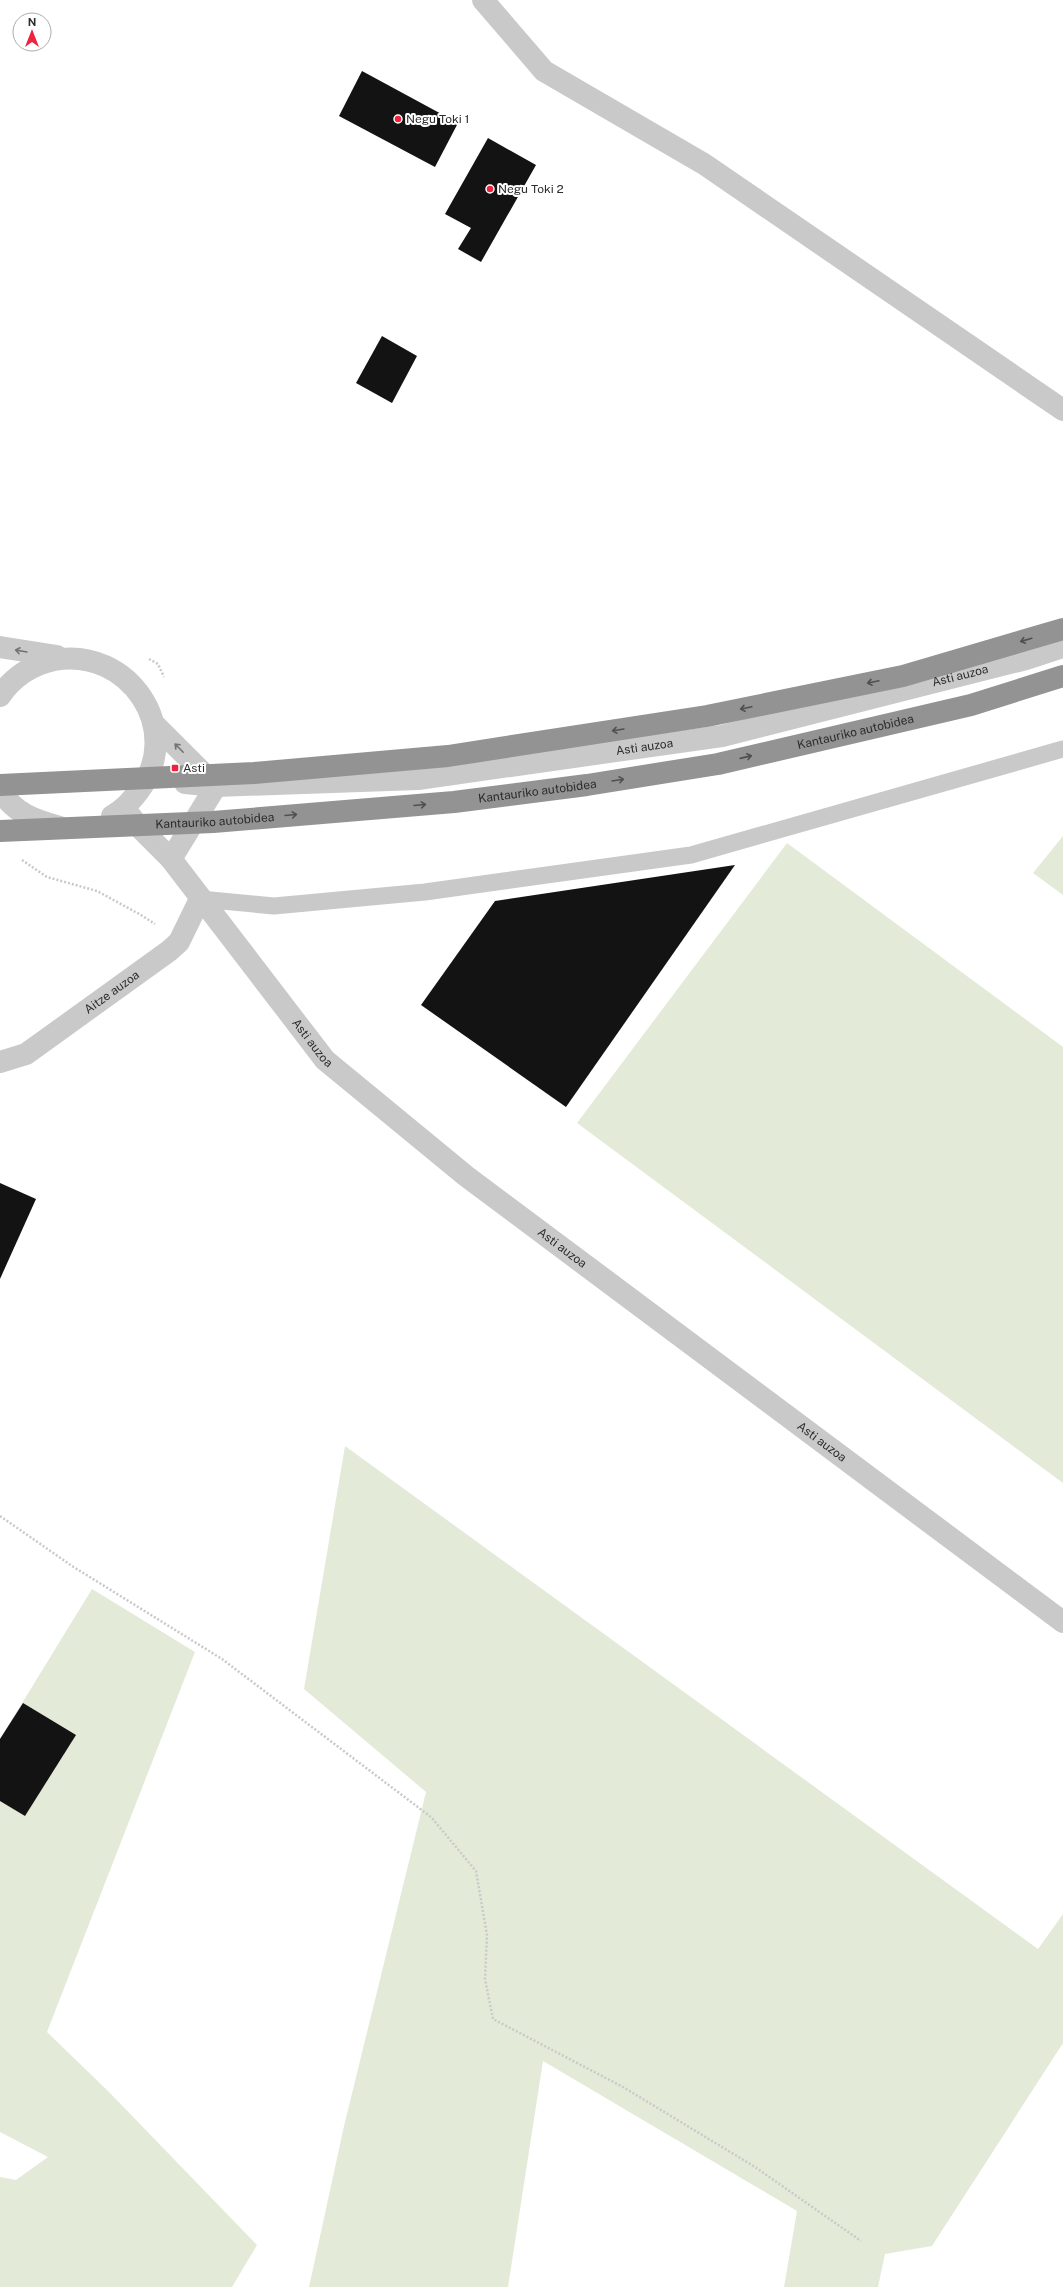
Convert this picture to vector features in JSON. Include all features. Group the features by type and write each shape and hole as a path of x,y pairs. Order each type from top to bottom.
{"highway":[{"path":"0,785 254,773 448,756 707,716 903,676 1063,629"},
{"name":"Kantauriko autobidea","path":"0,831 220,821 454,802 587,785 718,764 972,705 1063,676"}],"street":[{"path":"483,0 544,71 704,164 1063,410"},
{"path":"0,647 98,662 123,676 143,697 154,724 156,752 148,780 125,809 96,824 64,828 32,820 6,800 0,790"},
{"name":"Asti auzoa","path":"216,786 418,779 722,736 1026,659 1063,647"},
{"path":"0,696 10,681 38,664 70,657"},
{"path":"154,724 216,786"},
{"path":"148,780 216,786"},
{"path":"171,859 216,786"},
{"name":"Asti auzoa","path":"125,809 140,828 171,859 200,899 325,1060 466,1176 1063,1622"},
{"name":"Aitze auzoa","path":"0,1062 26,1054 178,942 200,899"}],"lane":[{"path":"200,899 282,905 425,892 691,855 1063,749"}],"path":[{"path":"21,860 47,877 97,891 141,915 178,942"},
{"path":"0,1516 72,1566 222,1659 431,1817 476,1871 487,1935 485,1979 493,2019 623,2087 755,2167 861,2241"}],"green space":[{"path":"1063,836 1063,895 1033,873"},
{"path":"787,843 1063,1047 1063,1483 577,1123"},
{"path":"345,1446 1038,1949 1063,1914 1063,2043 932,2246 885,2254 878,2287 784,2287 797,2211 543,2061 508,2287 309,2287 344,2126 426,1792 304,1689"},
{"path":"92,1589 195,1652 47,2032 110,2093 257,2245 232,2287 0,2287 0,2177 16,2180 48,2157 0,2132 0,1739"}],"building":[{"name":"Negu Toki 1","path":"362,71 458,123 435,167 339,116"},
{"name":"Negu Toki 2","path":"488,138 536,165 481,262 458,249 471,228 445,214"},
{"path":"382,336 417,356 392,403 356,383"},
{"path":"735,865 566,1107 421,1005 495,901"},
{"path":"0,1183 36,1199 0,1279"},
{"path":"23,1703 76,1735 25,1816 0,1801 0,1739"}],"place":[{"name":"Negu Toki 1","path":"398,119"},
{"name":"Negu Toki 2","path":"490,189"},
{"name":"Asti","path":"175,768"}]}
